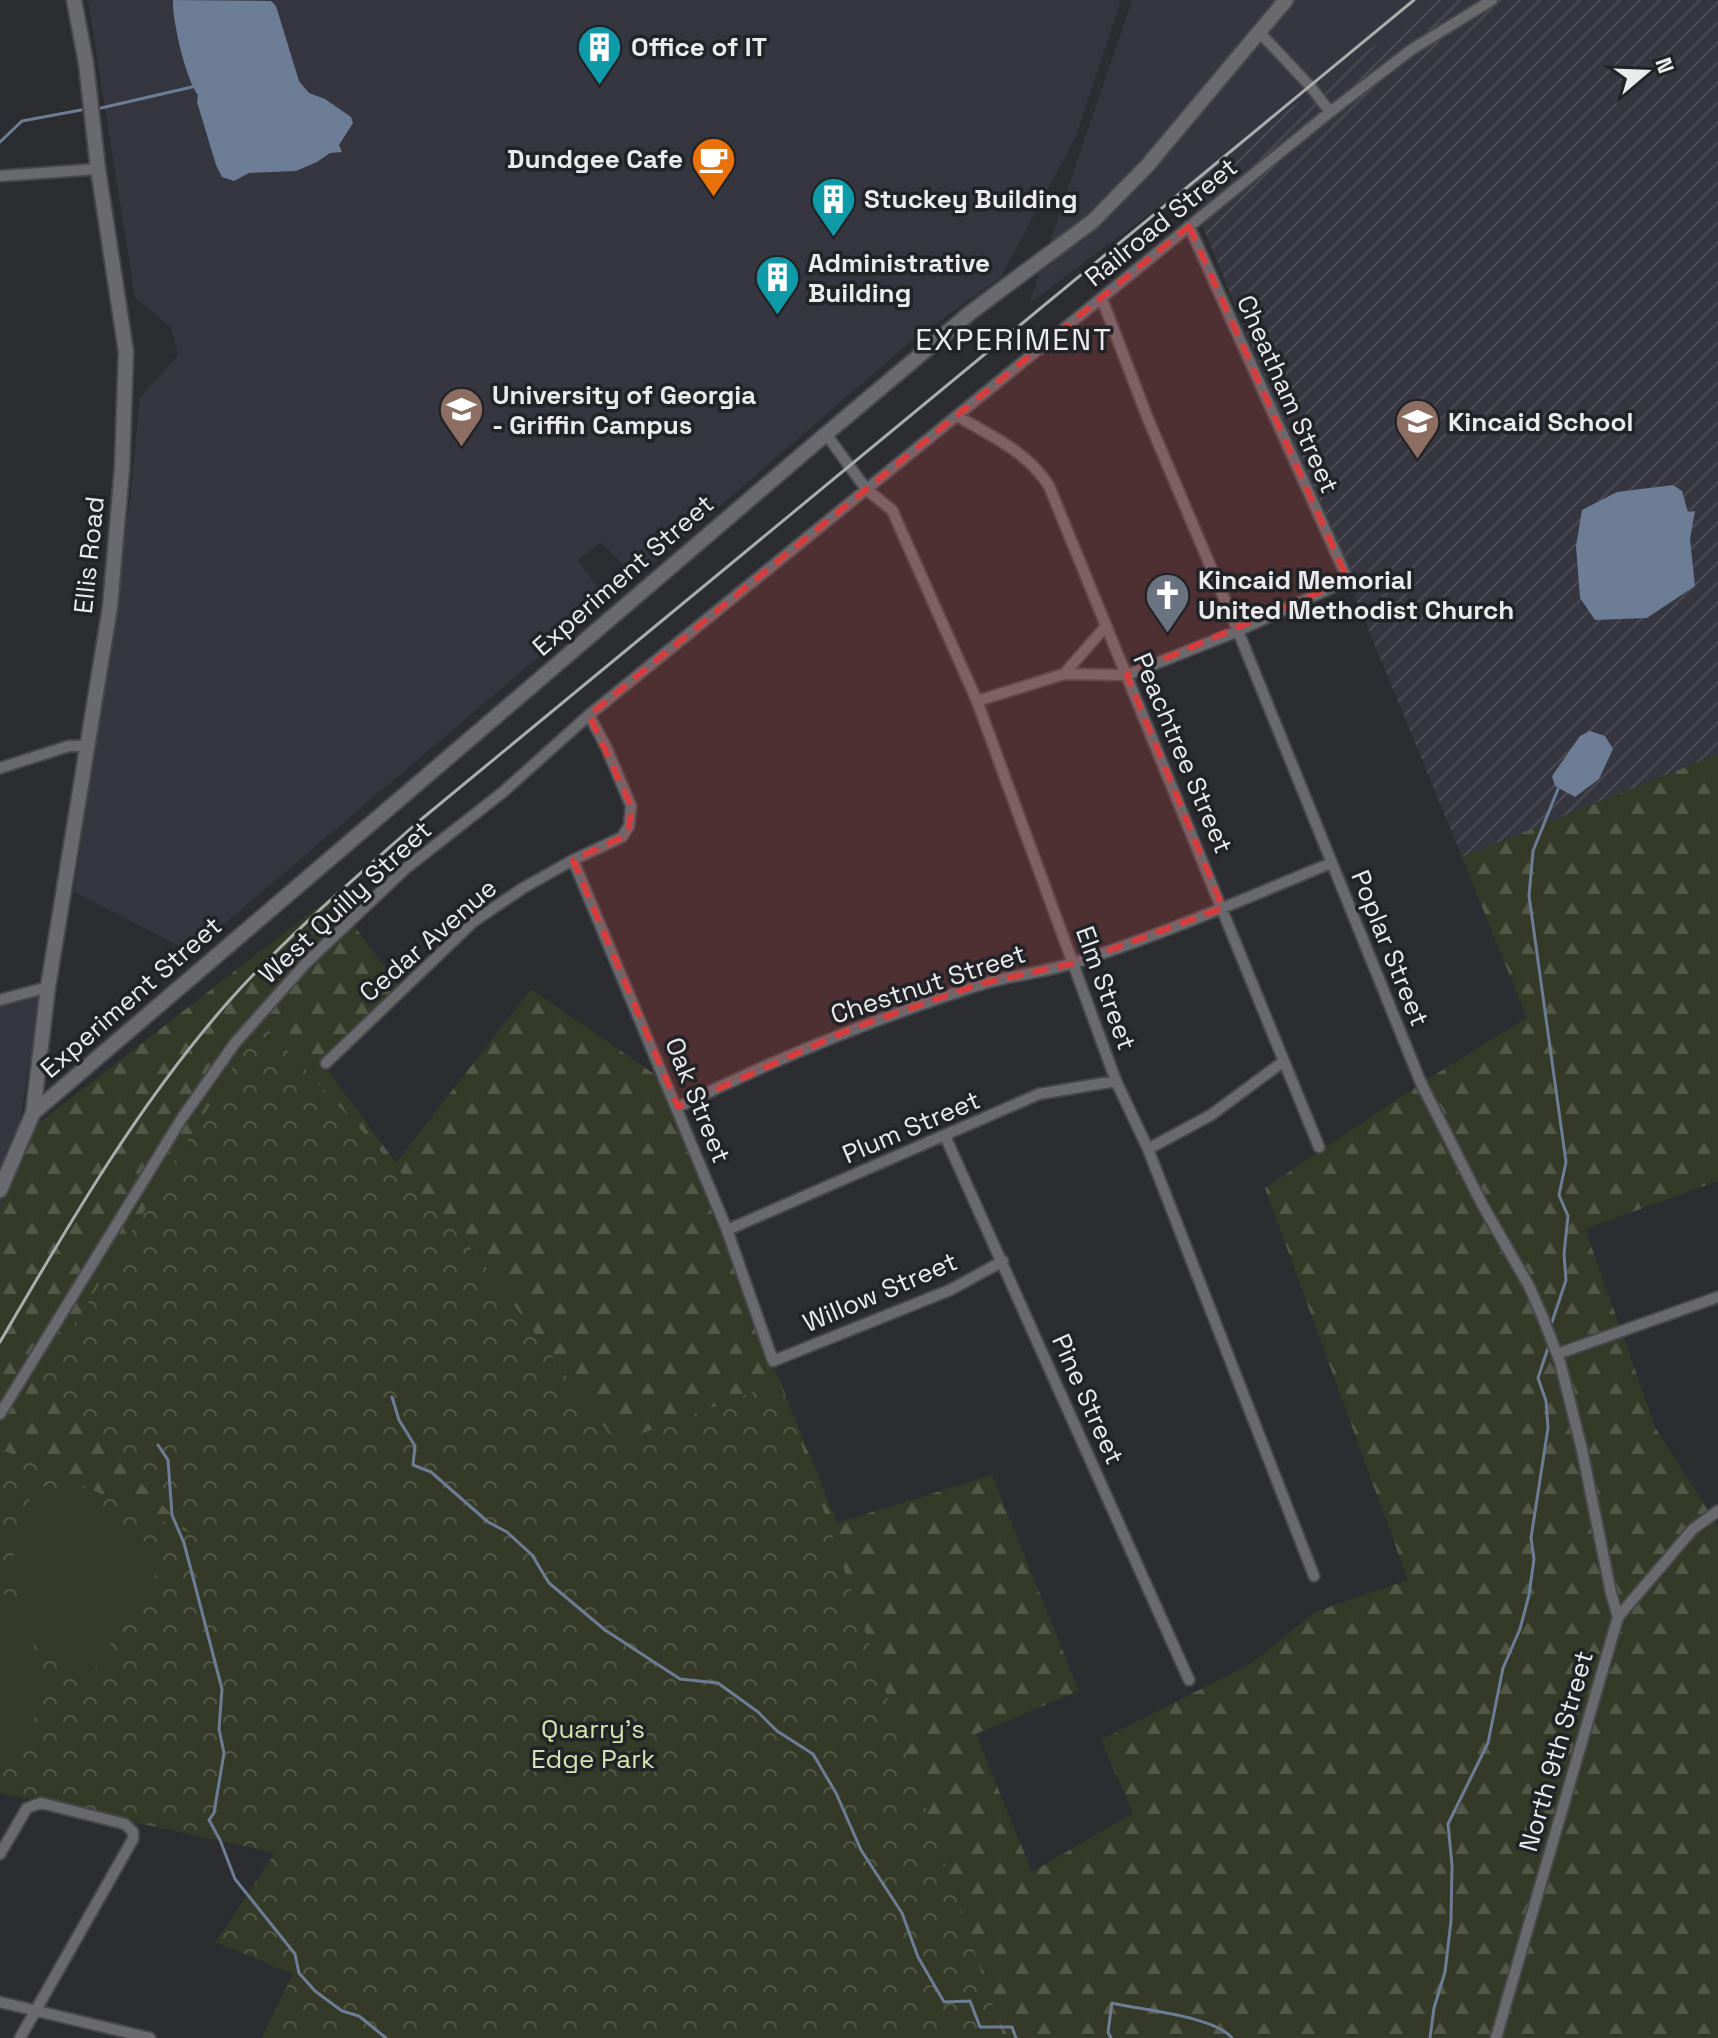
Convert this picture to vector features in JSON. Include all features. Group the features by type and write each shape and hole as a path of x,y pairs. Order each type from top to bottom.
{"main road":[{"name":"Ellis Road","path":"33,1113 48,987 110,607 122,469 126,352 98,169 86,63 74,0"},
{"name":"Experiment Street","path":"0,1188 33,1113 826,434 970,313 1093,221 1147,166 1286,0"}],"street":[{"name":"Railroad Street","path":"867,491 1330,112 1411,50 1492,0"},
{"path":"1260,33 1330,112"},
{"path":"0,176 98,169"},
{"name":"Cheatham Street","path":"1189,226 1348,580 1238,631"},
{"name":"Poplar Street","path":"1102,299 1148,419 1238,631 1421,1083 1482,1204 1529,1286 1557,1354 1582,1450 1618,1617"},
{"name":"Peachtree Street","path":"957,416 1022,455 1038,468 1049,486 1319,1147"},
{"name":"Elm Street","path":"826,434 867,491 892,510 977,701 1116,1081 1148,1149 1314,1576"},
{"name":"West Quilly Street","path":"0,1414 182,1118 235,1043 307,962 405,869 503,792 589,715 867,491"},
{"path":"1064,674 1106,626"},
{"path":"977,701 1064,674 1127,675 1238,631"},
{"name":"Cedar Avenue","path":"326,1063 473,922 523,888 622,837 629,826 631,806 589,715"},
{"path":"0,768 69,746 86,746"},
{"name":"Oak Street","path":"573,860 678,1107 727,1230 773,1361"},
{"name":"Chestnut Street","path":"678,1107 851,1029 980,984 1075,963 1223,908 1331,863"},
{"path":"0,1000 48,987"},
{"path":"1148,1149 1211,1115 1284,1061"},
{"name":"Plum Street","path":"727,1230 1039,1094 1116,1081"},
{"name":"Pine Street","path":"945,1136 1189,1680"},
{"name":"Willow Street","path":"773,1361 950,1290 1003,1261"},
{"path":"1557,1354 1718,1297"},
{"name":"North 9th Street","path":"1496,2038 1618,1617 1693,1529 1718,1511"},
{"path":"0,1854 27,1808 41,1803 125,1824 133,1832 133,1839 20,2038"},
{"path":"0,2002 150,2038"}],"highlighted area":[{"path":"1189,226 1348,580 1127,675 1223,908 1075,963 980,984 851,1029 678,1107 573,860 622,837 629,826 631,806 589,715"}],"shaded area":[{"name":"University of Georgia - Griffin Campus","path":"88,0 1121,0 1076,136 1001,277 908,344 648,568 624,565 601,542 578,560 597,587 595,609 191,952 74,892 130,500 140,398 178,355 171,327 135,298"},
{"path":"1132,0 1436,0 1029,304"},
{"path":"1436,0 1718,0 1718,754 1462,857 1186,186"},
{"path":"42,983 17,1140 0,1210 0,998"}],"green space":[{"path":"1718,754 1718,1181 1585,1229 1656,1429 1718,1526 1718,2038 262,2038 293,1974 216,1942 276,1853 150,1707 106,1693 192,1535 0,1449 0,1210 17,1140 332,896 401,989 328,1071 396,1163 531,989 657,1076 837,1523 992,1475 1079,1691 976,1734 1032,1872 1133,1813 1101,1740 1252,1663 1315,1612 1408,1580 1265,1188 1423,1082 1527,1018 1462,857"},
{"name":"Quarry's Edge Park","path":"261,1022 477,1255 616,1443 780,1382 1004,2038 262,2038 293,1974 216,1942 275,1853 0,1793 0,1449 190,1533 40,1380"},
{"path":"52,1486 156,1548 159,1569 87,1680 55,1659 40,1644 26,1619 15,1586 16,1540 33,1492"},
{"path":"0,1589 31,1638 39,1671 37,1708 32,1729 23,1755 13,1768 0,1760"}],"water":[{"path":"173,0 271,1 276,6 299,81 309,93 325,99 351,117 353,123 339,145 342,152 330,153 296,171 249,173 234,181 222,177 197,102 198,95 185,64"},
{"path":"1673,485 1682,491 1688,512 1695,511 1690,539 1695,586 1647,618 1595,620 1580,598 1576,546 1582,510 1617,492"},
{"path":"1590,731 1605,736 1613,749 1599,779 1575,797 1555,786 1552,776 1580,736"}],"waterway":[{"path":"101,108 192,87"},
{"path":"0,142 22,121 81,110"},
{"path":"1552,1322 1566,1280 1564,1254 1568,1216 1559,1195 1566,1162 1529,896 1533,851 1558,789"},
{"path":"1430,2038 1434,2008 1445,1972 1451,1921 1452,1865 1448,1824 1488,1743 1503,1668 1520,1629 1529,1595 1534,1559 1531,1538 1548,1428 1546,1401 1538,1378 1549,1345"},
{"path":"392,1397 399,1420 415,1446 413,1465 431,1472 488,1522 507,1532 532,1555 549,1583 605,1630 680,1679 718,1683 758,1712 777,1731 813,1754 836,1793 861,1850 902,1913 918,1957 944,2002 970,2001 980,2027 1012,2027 1016,2038"},
{"path":"158,1445 168,1460 172,1515 184,1543 222,1689 219,1729 224,1753 214,1813 209,1820 235,1879 295,1954 299,1973 315,1991 342,2011 359,2016 386,2038"},
{"path":"1111,2038 1108,2032 1112,2003 1194,2019 1223,2030 1232,2038"}],"railway":[{"path":"0,1342 106,1166 165,1081 229,1001 297,931 418,822 1414,0"}],"place":[{"name":"Office of IT","path":"600,86"},
{"name":"Dundgee Cafe","path":"714,198"},
{"name":"Stuckey Building","path":"833,238"},
{"name":"Administrative Building","path":"777,317"},
{"name":"University of Georgia - Griffin Campus","path":"461,449"},
{"name":"Kincaid School","path":"1417,461"},
{"name":"Kincaid Memorial United Methodist Church","path":"1167,634"}],"district":[{"name":"EXPERIMENT","path":"1014,340"}]}
